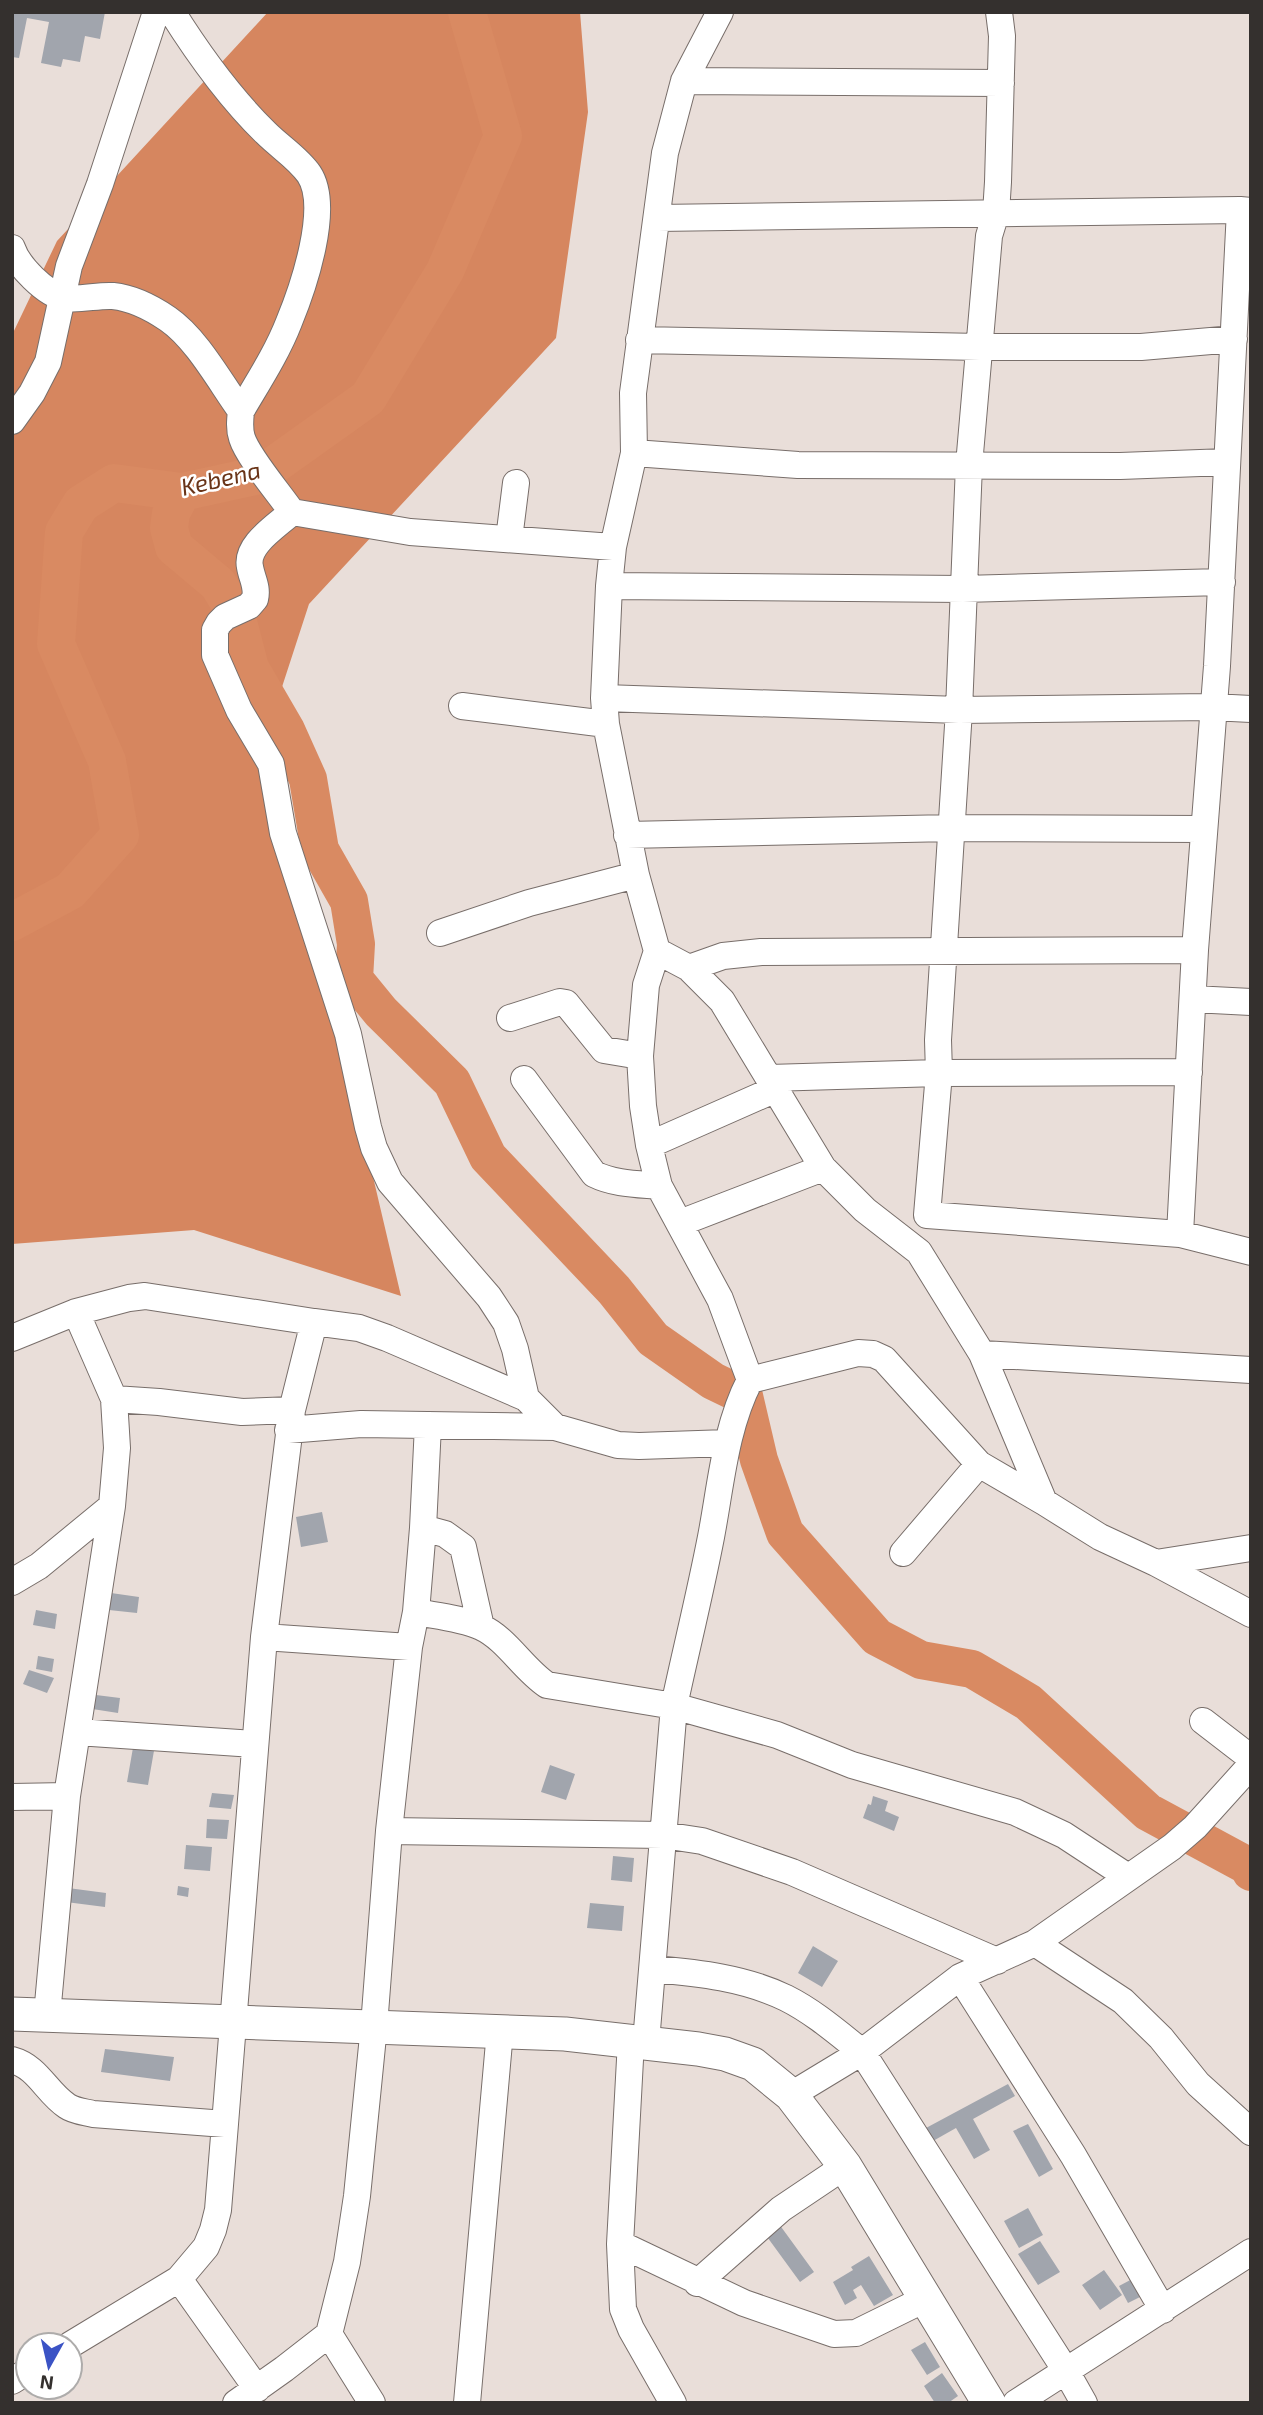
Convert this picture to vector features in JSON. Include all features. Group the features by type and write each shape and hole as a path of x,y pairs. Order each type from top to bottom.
{"main road":[{"path":"12,2014 565,2034 726,2054 753,2064 791,2095 845,2166 989,2403"}],"street":[{"path":"12,421 32,393 48,362 69,266 100,184 156,12"},
{"path":"172,12 204,62 265,133 309,174 315,188 318,212 312,253 293,311 284,333 241,411 242,441 292,512 410,531 613,547"},
{"path":"673,2403 631,2329 623,2309 620,2244 638,2041 653,1969 674,1706 729,1443 744,1393 720,1299 659,1186 649,1145 640,1056 646,985 657,951 636,875 606,724 604,698 613,547 634,453 633,393 665,153 684,81 720,12"},
{"path":"919,1252 927,1215 939,1073 969,465 989,236 996,213 1002,36 999,12"},
{"path":"684,81 1001,83"},
{"path":"657,218 1245,210 1234,339 1217,666 1195,950 1180,1234"},
{"path":"12,248 15,258 35,281 63,298 121,298 166,317 183,331 241,411"},
{"path":"639,340 980,347 1141,347 1234,339"},
{"path":"634,453 798,465 1120,466 1227,463"},
{"path":"509,539 516,483"},
{"path":"292,512 250,552 249,563 257,593 255,599 215,630 215,655 239,710 271,764 283,833 348,1034 374,1148 390,1182 489,1297 506,1323 526,1398"},
{"path":"609,586 963,589 1222,582"},
{"path":"604,698 959,710 1212,707 1251,709"},
{"path":"462,706 606,724"},
{"path":"628,835 952,828 1203,830"},
{"path":"440,933 529,903 636,875"},
{"path":"689,968 723,956 761,953 1195,950"},
{"path":"657,951 689,968 722,1001 823,1168 865,1210 919,1252 982,1354 1044,1502"},
{"path":"1194,999 1251,1002"},
{"path":"510,1018 560,1002 566,1003 604,1050 640,1056"},
{"path":"649,1145 772,1084 939,1073 1189,1072"},
{"path":"524,1079 594,1174 613,1181 659,1186"},
{"path":"680,1223 823,1168"},
{"path":"927,1215 1180,1234 1251,1252"},
{"path":"12,1338 76,1312 145,1296 359,1328 526,1398 555,1427"},
{"path":"47,2015 67,1796 112,1506 117,1448 114,1399 76,1312"},
{"path":"84,2337 179,2278 206,2247 218,2210 264,1637 290,1420 314,1322"},
{"path":"744,1393 858,1353 873,1354 884,1359 979,1464 1100,1537 1156,1563 1251,1614"},
{"path":"982,1354 1251,1370"},
{"path":"114,1399 159,1402 290,1420 361,1424 555,1427 618,1445 729,1443"},
{"path":"179,2278 246,2396 329,2333 347,2262 355,2209 374,2026 389,1830 409,1647 416,1612 428,1425"},
{"path":"903,1553 979,1464"},
{"path":"12,1583 39,1566 112,1506"},
{"path":"423,1528 445,1534 463,1547 481,1627"},
{"path":"1156,1563 1251,1548"},
{"path":"416,1612 481,1627 502,1642 534,1676 547,1685 674,1706 777,1735 852,1765 1015,1812 1064,1835 1128,1877"},
{"path":"264,1637 409,1647"},
{"path":"1203,1721 1251,1758"},
{"path":"77,1732 254,1744"},
{"path":"791,2095 862,2052 960,1977 1035,1943 1172,1847 1195,1827 1251,1765"},
{"path":"12,1797 67,1796"},
{"path":"389,1830 663,1835 702,1841 766,1862 997,1961"},
{"path":"1035,1943 1123,2001 1161,2038 1198,2084 1251,2132"},
{"path":"653,1969 709,1975 753,1985 786,1999 823,2021 862,2052 1084,2403"},
{"path":"960,1977 1073,2155 1163,2310"},
{"path":"467,2403 500,2031"},
{"path":"12,2060 31,2068 59,2099 75,2110 93,2114 225,2124"},
{"path":"696,2283 780,2210 845,2166"},
{"path":"620,2244 696,2283 744,2303 834,2334 856,2333 925,2299"},
{"path":"1016,2403 1251,2252"},
{"path":"329,2333 372,2403"}],"shaded area":[{"path":"268,12 580,12 588,112 556,338 309,604 268,730 401,1296 194,1230 12,1244 12,335 57,241"}],"building":[{"path":"12,12 105,12 100,39 85,36 80,62 63,59 61,67 41,63 49,22 27,18 19,58 12,57"},
{"path":"322,1512 328,1542 301,1547 296,1517"},
{"path":"111,1593 139,1597 137,1613 109,1610"},
{"path":"36,1610 57,1614 55,1629 33,1625"},
{"path":"38,1656 54,1659 52,1672 36,1669"},
{"path":"29,1670 54,1678 47,1693 23,1684"},
{"path":"88,1694 120,1698 118,1713 86,1708"},
{"path":"134,1742 155,1745 148,1785 127,1782"},
{"path":"550,1765 575,1774 566,1800 541,1792"},
{"path":"212,1793 234,1795 231,1809 209,1807"},
{"path":"873,1796 888,1801 885,1811 899,1817 894,1831 863,1818"},
{"path":"207,1819 229,1820 227,1839 206,1838"},
{"path":"186,1845 212,1847 210,1871 184,1869"},
{"path":"613,1856 634,1858 632,1882 611,1880"},
{"path":"178,1886 189,1888 188,1897 177,1895"},
{"path":"68,1888 106,1893 105,1907 66,1902"},
{"path":"590,1903 624,1906 622,1931 587,1928"},
{"path":"813,1946 838,1961 822,1987 798,1973"},
{"path":"105,2049 174,2057 170,2081 101,2072"},
{"path":"1008,2084 1015,2096 973,2119 990,2150 974,2159 956,2128 933,2141 926,2128"},
{"path":"1028,2124 1053,2169 1039,2177 1013,2131"},
{"path":"1028,2208 1043,2235 1019,2248 1004,2221"},
{"path":"779,2224 814,2272 800,2282 765,2234"},
{"path":"1040,2241 1060,2272 1038,2285 1018,2254"},
{"path":"869,2256 893,2295 874,2306 861,2285 853,2290 857,2298 845,2305 833,2282"},
{"path":"1104,2270 1122,2295 1100,2310 1082,2285"},
{"path":"1136,2277 1146,2294 1128,2303 1119,2286"},
{"path":"925,2342 940,2367 927,2375 911,2350"},
{"path":"942,2373 958,2396 948,2403 935,2403 924,2386"}],"waterway":[{"name":"Kebena","path":"12,922 70,891 120,835 107,761 56,644 64,532 81,504 114,483 182,492 260,475 368,398 445,271 503,136 467,12"},
{"path":"182,492 171,513 169,528 174,547 218,584 236,614 250,668 286,730 308,779 320,850 349,901 356,944 354,979 381,1012 452,1082 488,1157 614,1290 653,1339 713,1381 744,1396 759,1460 785,1533 877,1637 921,1660 972,1669 1028,1702 1148,1812 1248,1866 1251,1872"}]}
